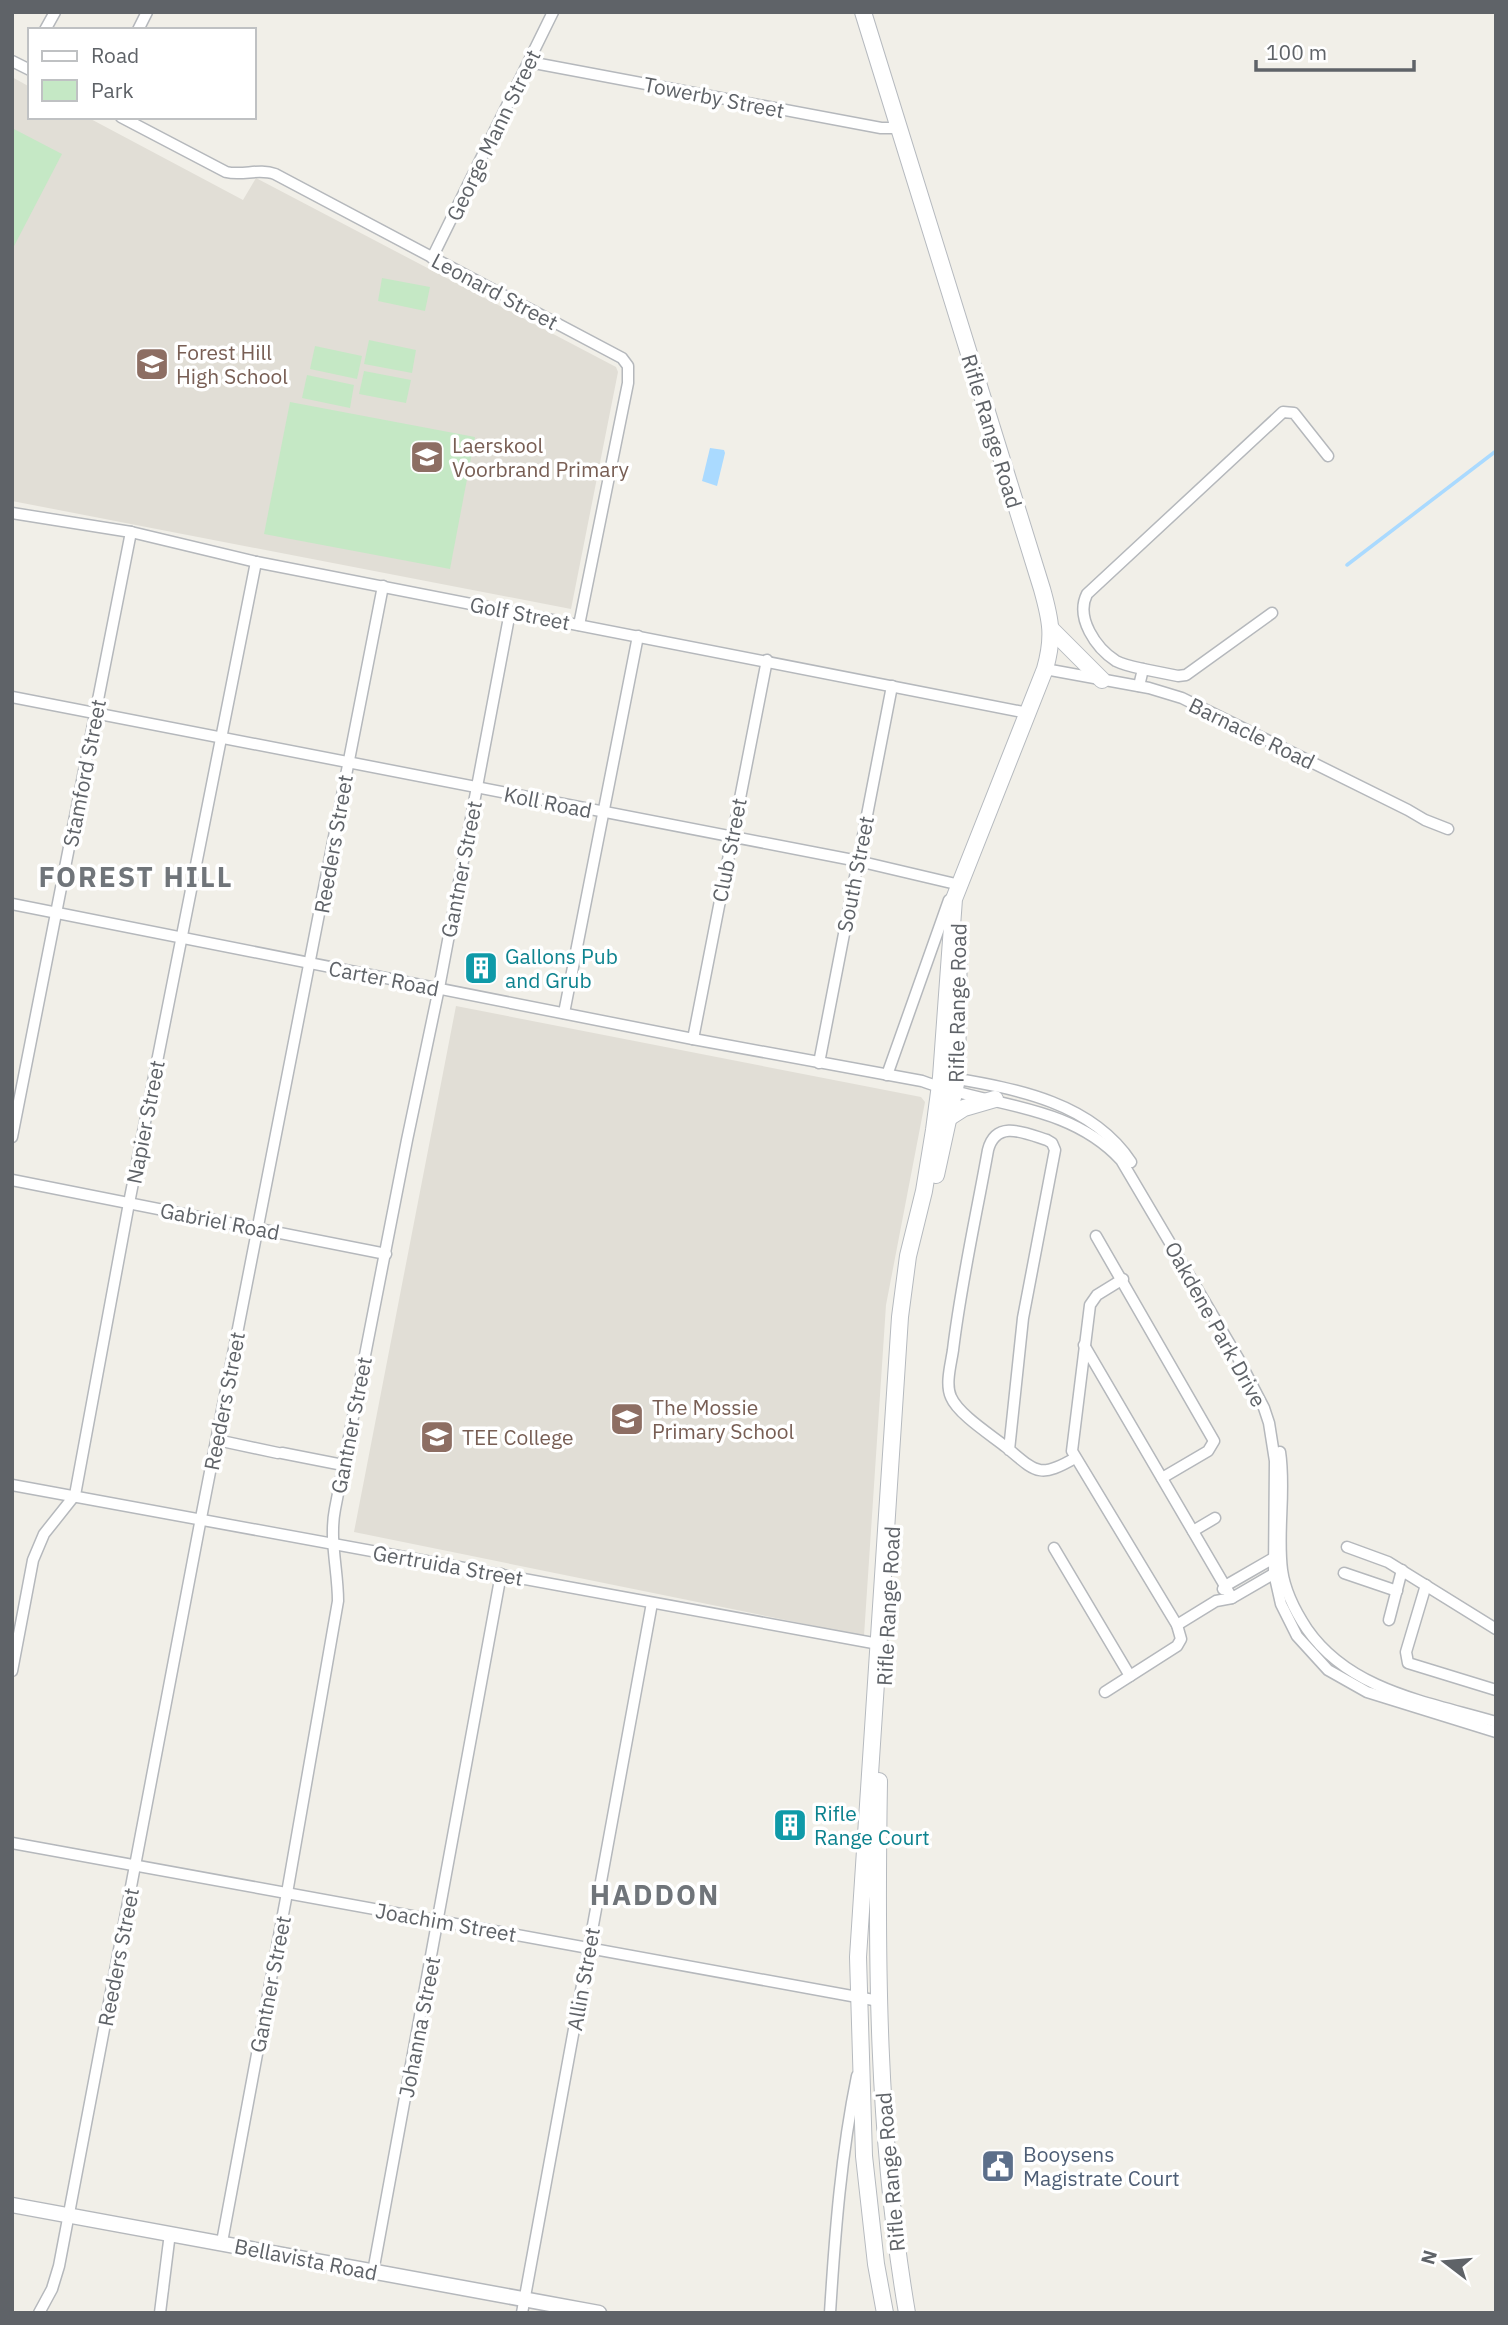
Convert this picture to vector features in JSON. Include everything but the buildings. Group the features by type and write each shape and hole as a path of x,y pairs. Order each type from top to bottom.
{"main road":[{"name":"Rifle Range Road","path":"863,12 1042,589 1052,630 1045,669 958,884 948,1083 950,1117 910,1283 906,1316 859,1917 858,1998 864,2156 885,2313"},
{"path":"1052,630 1102,680"},
{"name":"Rifle Range Road","path":"907,2313 895,2238 880,2069 877,1884 881,1644 900,1317 908,1255 948,1083"},
{"path":"950,1117 964,1108 996,1099"}],"street":[{"path":"47,28 55,12"},
{"path":"139,28 147,12"},
{"name":"George Mann Street","path":"432,258 553,12"},
{"path":"12,61 28,66"},
{"name":"Towerby Street","path":"529,62 881,128 900,128"},
{"name":"Leonard Street","path":"125,119 226,172 262,171 275,174 617,354 628,366 628,383 579,625"},
{"path":"1272,613 1186,675 1178,676 1118,662 1094,639 1083,613 1087,594 1283,412 1294,413 1328,456"},
{"name":"Golf Street","path":"12,513 131,532 256,562 1028,713"},
{"name":"Stamford Street","path":"12,1137 131,532"},
{"name":"Napier Street","path":"12,1671 33,1560 44,1534 75,1495 129,1203 256,562"},
{"name":"Reeders Street","path":"39,2313 58,2273 201,1518 383,586"},
{"name":"Gantner Street","path":"222,2242 338,1601 338,1575 332,1544 333,1516 439,988 510,612"},
{"path":"564,1013 638,636"},
{"name":"Club Street","path":"693,1039 767,660"},
{"name":"Barnacle Road","path":"1045,669 1139,686 1182,698 1448,829"},
{"path":"1139,686 1143,669"},
{"name":"South Street","path":"819,1063 892,685"},
{"name":"Koll Road","path":"12,697 858,862 958,884"},
{"name":"Rifle Range Road","path":"887,1075 958,884"},
{"name":"Carter Road","path":"12,904 693,1039 887,1075 948,1083"},
{"name":"Oakdene Park Drive","path":"948,1083 1091,1128"},
{"name":"Oakdene Park Drive","path":"948,1083 1044,1099 1072,1110 1121,1160 1238,1358 1264,1408 1275,1461 1278,1571 1287,1619 1311,1654 1328,1670 1367,1692 1496,1732"},
{"path":"1009,1450 1023,1318 1055,1150 1047,1140 1002,1131 993,1137 988,1150 956,1328 950,1395 957,1406 1009,1450 1032,1468 1044,1471 1059,1467 1075,1458"},
{"name":"Gabriel Road","path":"12,1180 386,1254"},
{"path":"1096,1236 1214,1441 1208,1451 1162,1478"},
{"path":"1105,1692 1180,1643 1181,1634 1075,1458 1071,1442 1090,1305 1097,1295 1123,1279"},
{"path":"1084,1345 1232,1598"},
{"path":"217,1440 343,1465"},
{"name":"Gertruida Street","path":"12,1485 881,1644"},
{"path":"1193,1531 1215,1518"},
{"path":"1347,1547 1388,1562 1496,1629"},
{"path":"1054,1548 1130,1676"},
{"path":"1216,1601 1225,1586 1278,1556"},
{"path":"1389,1619 1402,1570"},
{"path":"1177,1625 1216,1601 1232,1598 1278,1571"},
{"name":"Oakdene Park Drive","path":"1278,1571 1301,1619 1326,1651 1351,1673 1388,1690 1496,1722"},
{"path":"1344,1573 1397,1591"},
{"name":"Johanna Street","path":"373,2272 501,1574"},
{"path":"1426,1585 1406,1652 1408,1663 1496,1690"},
{"name":"Allin Street","path":"524,2306 653,1603"},
{"name":"Joachim Street","path":"12,1843 879,2001"},
{"path":"830,2313 841,2178 851,2104 861,2056"},
{"name":"Bellavista Road","path":"12,2205 222,2242 524,2306 599,2313"},
{"path":"160,2313 170,2233"}],"shaded area":[{"path":"12,77 28,86 28,119 91,119 243,200 256,178 616,367 618,372 571,609 12,501"},
{"name":"The Mossie Primary School","path":"456,1006 921,1097 925,1102 886,1305 864,1636 354,1532"}],"green space":[{"path":"12,128 62,154 12,250"},
{"path":"382,278 430,287 425,311 378,301"},
{"path":"369,340 416,350 412,373 364,364"},
{"path":"315,346 362,356 357,379 310,369"},
{"path":"364,371 411,380 406,403 359,394"},
{"path":"307,375 354,385 350,408 302,398"},
{"path":"290,402 475,437 450,569 264,534"}],"water":[{"path":"710,448 724,450 725,453 717,486 702,481"}],"waterway":[{"path":"1347,565 1496,451"}],"place":[{"name":"Forest Hill High School","path":"152,364"},
{"name":"Laerskool Voorbrand Primary","path":"427,457"},
{"name":"Gallons Pub and Grub","path":"481,968"},
{"name":"The Mossie Primary School","path":"627,1419"},
{"name":"TEE College","path":"437,1437"},
{"name":"Rifle Range Court","path":"790,1825"},
{"name":"Booysens Magistrate Court","path":"998,2166"}],"district":[{"name":"FOREST HILL","path":"136,876"},
{"name":"HADDON","path":"655,1894"}]}
